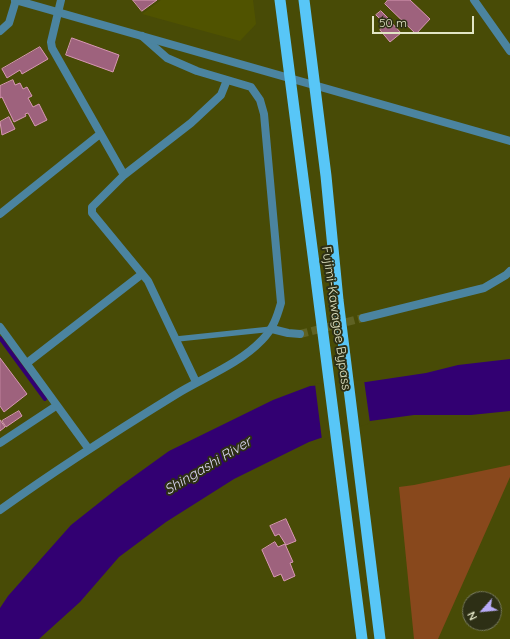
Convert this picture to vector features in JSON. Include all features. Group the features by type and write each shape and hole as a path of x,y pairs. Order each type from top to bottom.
{"highway":[{"name":"Fujimi-Kawagoe Bypass","path":"280,0 327,353 362,639"},
{"name":"Fujimi-Kawagoe Bypass","path":"304,0 326,176 344,349 380,639"}],"street":[{"path":"0,30 9,23 15,0 290,77 341,95 510,142"},
{"path":"61,0 51,42 52,48 124,175"},
{"path":"474,0 507,41 510,50"},
{"path":"0,510 88,448 196,382 241,359 272,329 281,303 264,114 260,100 250,87 197,71 167,58 142,36"},
{"path":"196,382 177,339 148,281 92,213 92,208 124,175 196,118 221,94 227,80"},
{"path":"0,214 100,134"},
{"path":"363,318 484,288 506,276 510,271"},
{"path":"27,363 142,274"},
{"path":"0,327 49,392 56,406 88,448"},
{"path":"272,329 300,334"},
{"path":"0,443 56,406"}],"lane":[{"path":"177,339 272,329"}],"shaded area":[{"path":"161,0 253,0 256,24 240,41 142,14"},
{"path":"510,465 510,477 438,639 414,639 399,487"}],"water":[{"name":"Shingashi River","path":"510,359 510,411 471,415 414,415 370,421 309,442 234,479 166,522 119,557 80,602 39,639 0,639 0,608 8,596 71,525 119,487 169,451 273,400 310,386 366,382 426,373 458,365"}],"pier":[{"path":"364,380 370,423 322,440 315,384"}],"building":[{"path":"133,0 157,0 142,11"},
{"path":"388,0 410,0 430,19 416,34 385,4"},
{"path":"381,11 388,18 383,22 376,15"},
{"path":"390,21 401,33 390,42 380,30"},
{"path":"72,38 119,55 113,72 66,55"},
{"path":"40,47 48,59 22,74 20,70 7,78 2,69"},
{"path":"13,80 15,85 20,83 23,89 27,87 32,96 28,98 33,107 39,104 47,120 35,126 28,113 25,114 26,116 14,122 2,97 0,98 0,86"},
{"path":"9,117 15,129 2,135 0,122"},
{"path":"0,358 27,394 4,412 0,406"},
{"path":"19,411 22,416 6,427 2,421"},
{"path":"0,420 5,427 0,431"},
{"path":"286,519 296,541 286,545 279,534 275,536 270,526"},
{"path":"275,542 278,547 285,544 293,562 290,563 295,576 284,581 281,574 274,577 262,550"}],"waterway":[{"path":"0,338 45,399"}],"tunnel":[{"path":"300,334 363,318"}]}
